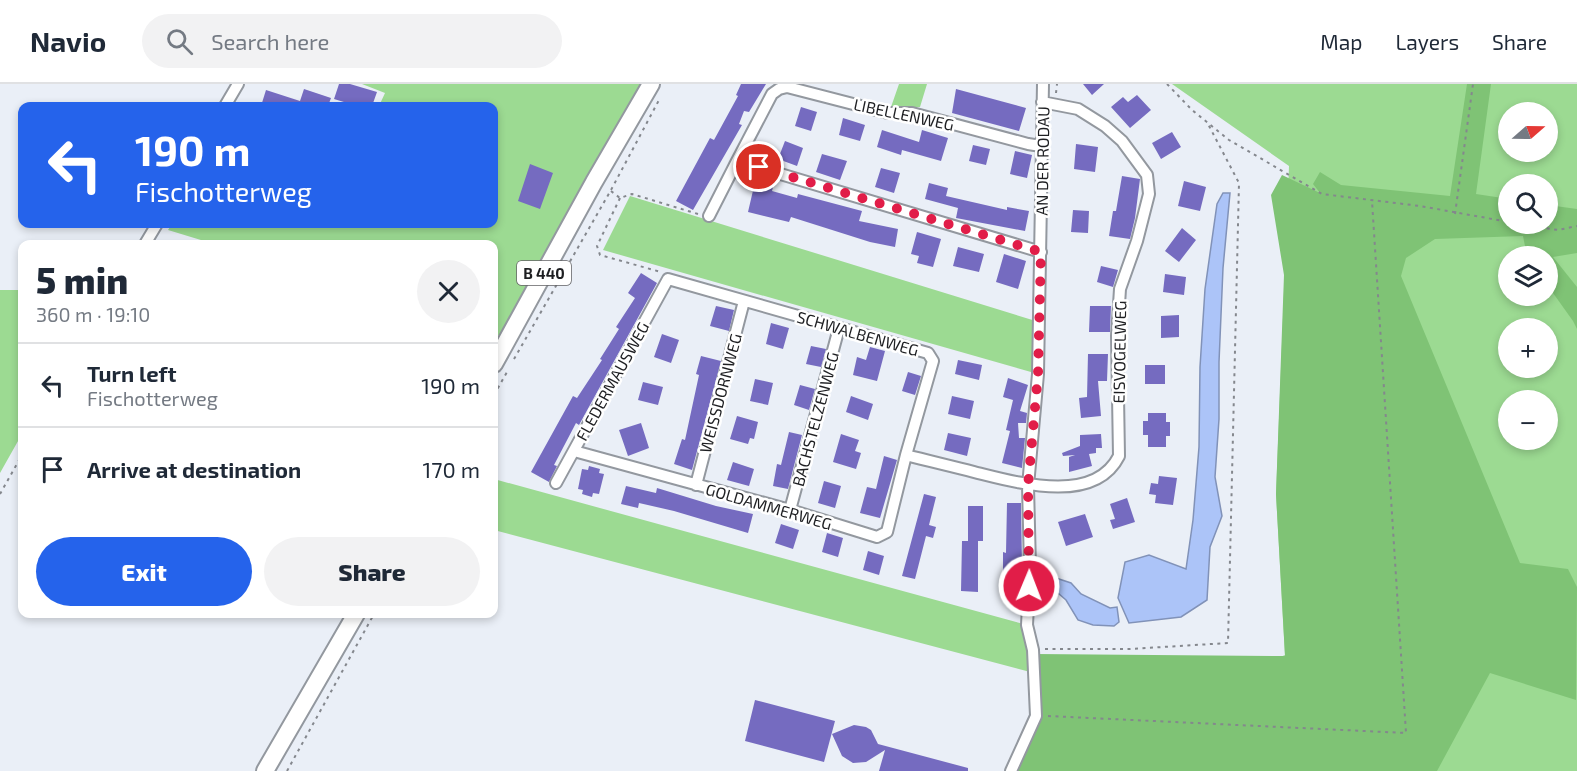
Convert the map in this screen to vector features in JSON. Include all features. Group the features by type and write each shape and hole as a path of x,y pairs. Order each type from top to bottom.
{"main road":[{"name":"B 440","path":"498,357 594,182 657,89"},
{"path":"265,771 354,618"}],"street":[{"path":"227,102 238,84"},
{"name":"AN DER RODAU","path":"1011,771 1036,716 1033,650 1027,626 1030,567 1028,486 1038,374 1044,84"},
{"name":"LIBELLENWEG","path":"710,216 772,94 787,87 888,113 912,113 1041,146"},
{"name":"EISVOGELWEG","path":"1028,486 1060,487 1084,482 1104,474 1114,465 1119,456 1117,336 1120,289 1137,241 1149,194 1147,175 1122,141 1105,126 1078,109 1042,102"},
{"path":"737,161 1041,252"},
{"name":"SCHWALBENWEG","path":"668,279 928,353 933,361 906,455"},
{"name":"FLEDERMAUSWEG","path":"556,483 668,279"},
{"name":"WEISSDORNWEG","path":"696,485 744,301"},
{"name":"BACHSTELZENWEG","path":"790,510 839,328"},
{"name":"GOLDAMMERWEG","path":"574,451 790,510 877,537 886,532 906,455"},
{"path":"906,455 1028,486"}],"path":[{"path":"1167,84 1208,124 1229,140 1322,194 1420,206 1498,220"},
{"path":"1455,214 1473,84"},
{"path":"498,388 610,190 657,89"},
{"path":"1033,650 1130,649 1228,643 1239,183 1208,124"},
{"path":"610,190 620,198"},
{"path":"668,279 663,272 600,255 597,246 620,198 632,194 710,216"},
{"path":"1036,716 1406,733 1372,201"},
{"path":"1558,230 1577,226"},
{"path":"0,494 18,462"},
{"path":"287,771 373,618"}],"green space":[{"path":"362,84 644,84 508,338 498,335 498,240 201,240 168,230 169,228 498,228 498,102 381,102 385,93"},
{"path":"899,84 927,84 920,107 891,107"},
{"path":"1172,84 1577,84 1577,771 1013,771 1285,655 1276,494 1289,166"},
{"path":"1467,84 1491,84 1476,194 1498,197 1498,234 1558,234 1558,206 1577,209 1577,253 1558,256 1558,246 1525,246 1523,236 1435,239 1406,258 1401,276 1520,563 1568,569 1577,587 1576,700 1490,673 1437,771 1013,771 1038,716 1035,654 1285,656 1276,494 1284,275 1271,195 1282,175 1320,193 1313,184 1320,172 1341,185 1450,196"},
{"path":"630,196 1039,322 1038,374 603,250"},
{"path":"1558,263 1577,287 1577,329 1558,300"},
{"path":"0,290 18,290 18,441 0,473"},
{"path":"498,480 1027,625 1034,673 498,531"}],"water":[{"path":"1223,193 1230,193 1223,268 1215,477 1222,516 1210,547 1207,600 1181,617 1129,623 1118,598 1125,562 1149,555 1186,569 1199,447 1200,367 1205,289 1217,204"},
{"path":"1056,578 1071,583 1081,594 1110,608 1117,607 1119,622 1114,626 1093,625 1078,620 1066,600 1051,587"}],"building":[{"path":"339,84 350,84 377,92 373,102 344,102 334,99"},
{"path":"741,84 766,84 749,112 744,111 739,124 742,125 693,210 676,201 710,138 714,140 738,96 736,95"},
{"path":"1083,84 1104,84 1092,95"},
{"path":"304,89 331,98 330,102 262,102 266,90 300,101"},
{"path":"956,89 1026,108 1019,131 952,113"},
{"path":"1137,95 1151,110 1130,128 1111,107 1123,97 1128,102"},
{"path":"801,107 817,112 811,131 795,126"},
{"path":"843,118 865,125 860,141 839,135"},
{"path":"882,130 919,142 922,130 948,138 941,161 902,150 901,155 877,147"},
{"path":"1172,132 1181,147 1161,159 1152,143"},
{"path":"785,141 803,148 797,166 778,159"},
{"path":"1076,144 1098,147 1095,172 1074,169"},
{"path":"973,145 990,149 986,165 969,161"},
{"path":"1015,151 1032,155 1027,178 1010,174"},
{"path":"822,154 847,161 840,180 816,172"},
{"path":"530,164 553,173 540,209 518,201"},
{"path":"881,168 900,173 894,193 875,187"},
{"path":"1122,176 1140,179 1130,239 1109,236"},
{"path":"1184,181 1206,187 1200,211 1178,206"},
{"path":"755,182 773,187 772,191 797,198 798,194 862,211 859,221 898,229 895,247 870,242 791,217 789,222 748,212"},
{"path":"929,183 948,188 946,196 1007,210 1007,207 1029,211 1025,231 956,218 958,208 925,199"},
{"path":"1073,210 1089,211 1088,233 1071,232"},
{"path":"1182,228 1196,240 1179,262 1165,251"},
{"path":"917,232 941,239 933,267 917,263 919,256 911,254"},
{"path":"958,247 984,254 979,272 953,266"},
{"path":"1004,254 1026,261 1018,289 996,282"},
{"path":"1101,266 1118,270 1113,287 1097,282"},
{"path":"641,273 657,283 579,425 576,423 554,465 557,466 549,482 531,472 573,396 577,398 602,360 600,359 619,329 616,327 635,298 628,293"},
{"path":"1165,274 1186,277 1184,295 1163,292"},
{"path":"716,306 734,310 729,331 710,326"},
{"path":"1090,306 1111,306 1110,332 1089,332"},
{"path":"1179,315 1179,337 1161,338 1161,316"},
{"path":"771,323 789,328 783,349 766,344"},
{"path":"662,334 679,340 671,363 654,357"},
{"path":"811,346 826,349 821,367 806,364"},
{"path":"870,347 885,351 877,381 853,375 857,357 866,360"},
{"path":"1088,354 1108,354 1107,381 1098,381 1101,416 1081,418 1079,398 1087,397"},
{"path":"701,356 721,361 692,470 674,464 682,439 685,440"},
{"path":"958,360 982,365 979,380 955,374"},
{"path":"1145,365 1165,365 1165,384 1145,384"},
{"path":"908,372 921,376 915,395 902,391"},
{"path":"1008,378 1028,385 1020,411 1027,413 1026,423 1018,423 1019,438 1025,438 1022,468 1002,463 1010,431 1006,430 1013,400 1003,397"},
{"path":"755,379 773,383 768,405 750,401"},
{"path":"643,382 663,387 658,405 638,400"},
{"path":"800,385 815,389 809,410 794,405"},
{"path":"851,396 873,404 868,420 846,412"},
{"path":"952,396 974,401 970,419 948,414"},
{"path":"1148,413 1166,413 1166,422 1170,422 1170,436 1166,436 1166,447 1148,447 1148,435 1143,435 1143,421 1148,421"},
{"path":"737,416 758,422 754,439 750,438 748,444 730,439"},
{"path":"641,423 649,448 628,456 619,430"},
{"path":"789,432 802,435 788,489 773,486 777,464 781,465"},
{"path":"948,433 971,438 967,456 944,450"},
{"path":"841,434 859,440 855,451 861,453 856,469 833,462"},
{"path":"1101,434 1102,448 1096,448 1096,453 1089,454 1092,466 1069,472 1069,457 1075,455 1063,456 1062,453 1080,446 1080,435"},
{"path":"884,456 897,460 880,518 860,513 867,487 876,489"},
{"path":"733,462 754,469 749,486 727,480"},
{"path":"589,466 600,469 599,473 604,474 599,494 593,493 592,497 582,494 583,490 578,489 582,469 588,470"},
{"path":"1159,476 1177,478 1173,505 1155,503 1156,495 1149,494 1151,483 1158,484"},
{"path":"824,481 841,486 835,508 818,503"},
{"path":"626,486 656,493 657,488 716,506 753,514 748,533 639,503 638,508 621,504"},
{"path":"924,494 936,497 929,525 936,527 933,538 926,536 915,579 902,576"},
{"path":"1127,498 1135,522 1113,529 1110,520 1115,519 1110,504"},
{"path":"1007,503 1021,503 1021,601 1003,601 1003,552 1006,553"},
{"path":"968,506 983,506 983,541 978,541 978,592 961,591 962,541 968,541"},
{"path":"1085,514 1093,537 1066,546 1058,522"},
{"path":"781,524 799,530 793,549 775,543"},
{"path":"827,533 843,538 838,557 822,552"},
{"path":"868,551 884,556 879,575 863,570"},
{"path":"755,700 835,721 824,762 745,741"},
{"path":"854,725 871,730 878,744 968,768 968,771 879,771 885,750 866,762 853,763 842,756 832,734"}],"route":[{"path":"759,167 1041,252 1038,374 1028,486 1029,586"}]}
